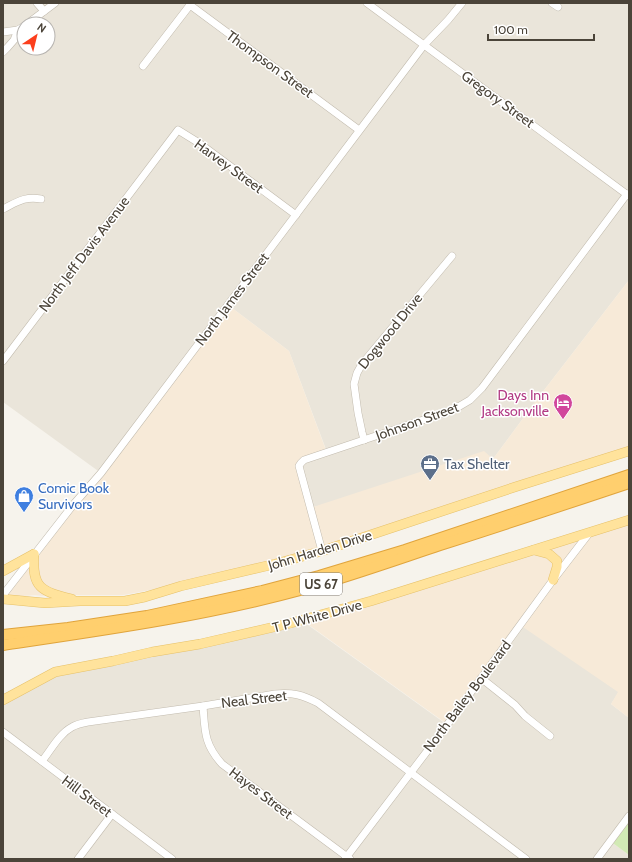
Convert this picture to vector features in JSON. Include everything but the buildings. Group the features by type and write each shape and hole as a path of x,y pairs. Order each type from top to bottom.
{"highway":[{"name":"US 67","path":"3,635 68,628 147,616 262,591 398,552 629,475"},
{"name":"US 67","path":"3,645 179,618 303,589 354,574 629,483"}],"main road":[{"name":"John Harden Drive","path":"3,599 40,603 125,601 145,597 181,586 260,568 322,551 515,486 629,451"},
{"name":"T P White Drive","path":"3,700 55,672 152,652 200,644 291,623 371,601 629,520"},
{"path":"534,550 549,554 557,561 557,567 553,580"},
{"path":"3,571 34,554"},
{"path":"34,554 33,569 35,578 39,585 53,594 80,601"}],"street":[{"path":"38,3 44,11"},
{"path":"37,16 54,3"},
{"name":"Gregory Street","path":"367,3 628,195"},
{"name":"North James Street","path":"3,595 73,505 102,473 424,45 462,3"},
{"name":"Thompson Street","path":"143,66 190,5 360,130"},
{"path":"3,32 16,29"},
{"path":"3,52 16,37"},
{"name":"Harvey Street","path":"165,147 178,130 199,143 296,215"},
{"name":"North Jeff Davis Avenue","path":"3,362 165,147"},
{"name":"Johnson Street","path":"322,551 299,466 301,463 304,460 453,410 462,406 477,394 628,195"},
{"path":"3,209 19,200 26,198 41,199"},
{"name":"Dogwood Drive","path":"364,440 354,384 357,373 362,364 452,256"},
{"name":"North Bailey Boulevard","path":"347,858 590,532"},
{"path":"481,678 515,705 525,716 550,736"},
{"name":"Neal Street","path":"42,761 62,734 72,727 88,722 203,706 275,694 285,693 306,697 318,703 526,859"},
{"name":"Hayes Street","path":"203,706 208,743 222,764 347,858"},
{"name":"Hill Street","path":"3,732 172,859"},
{"path":"78,859 112,814"},
{"path":"597,859 629,816"}],"shaded area":[{"path":"3,3 629,3 629,280 493,459 310,508 299,466 327,452 289,351 228,305 101,473 3,402"},
{"path":"629,280 629,451 462,504 217,578 123,595 75,595 53,597 34,595 3,598 228,305 289,351 327,453 301,463 310,508 484,451 493,459"},
{"path":"629,520 629,718 611,704 618,692 520,625 447,724 302,620"},
{"path":"301,620 446,724 520,624 619,692 611,704 629,718 629,816 610,841 629,855 629,859 3,859 3,700 55,672"}],"green space":[{"path":"629,816 629,855 610,841"}],"place":[{"name":"Days Inn Jacksonville","path":"563,420"},
{"name":"Tax Shelter","path":"430,481"},
{"name":"Comic Book Survivors","path":"24,513"}]}
